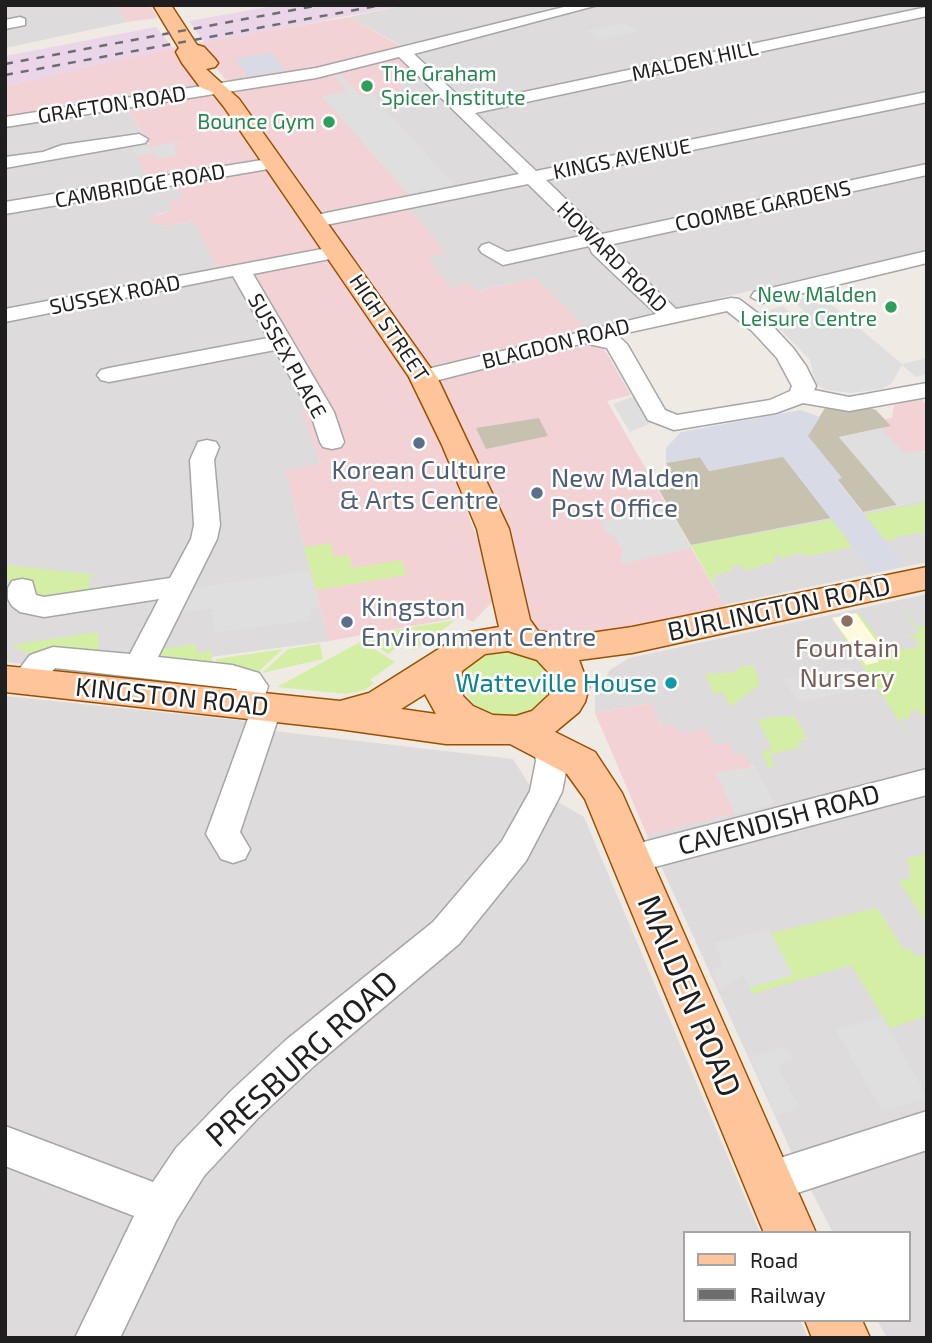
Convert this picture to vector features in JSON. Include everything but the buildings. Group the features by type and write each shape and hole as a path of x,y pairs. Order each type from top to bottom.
{"main road":[{"name":"HIGH STREET","path":"162,5 186,43 197,51 221,81 219,88 338,252 423,377 457,445 493,529 513,621 532,643"},
{"name":"BURLINGTON ROAD","path":"457,655 492,639 570,649 632,640 927,578"},
{"path":"507,594 492,618 457,655 442,683 450,706 467,720 547,752"},
{"name":"BURLINGTON ROAD","path":"547,752 545,722 589,666 632,640"},
{"name":"MALDEN ROAD","path":"532,643 559,659 569,677 568,694 547,752 632,859 789,1231"},
{"name":"KINGSTON ROAD","path":"339,715 381,704 457,655"},
{"name":"KINGSTON ROAD","path":"15,680 339,715 446,730 547,752"},
{"path":"833,1322 842,1338"}],"street":[{"name":"GRAFTON ROAD","path":"5,122 316,73 591,5"},
{"name":"MALDEN HILL","path":"464,110 927,11"},
{"name":"HOWARD ROAD","path":"403,52 597,240 599,249 671,316"},
{"name":"KINGS AVENUE","path":"316,221 927,97"},
{"path":"5,163 47,157 62,150 139,139"},
{"name":"CAMBRIDGE ROAD","path":"5,208 274,163"},
{"name":"COOMBE GARDENS","path":"489,248 503,259 927,169"},
{"name":"SUSSEX ROAD","path":"5,316 338,252"},
{"path":"762,297 927,257"},
{"name":"SUSSEX PLACE","path":"232,272 282,342 321,412 332,442"},
{"name":"BLAGDON ROAD","path":"423,377 671,316 731,304 760,326 795,366 804,386 800,395"},
{"path":"588,337 607,339 616,344 656,415 674,423 758,410 790,402 800,395 849,404 892,394 927,390"},
{"path":"109,375 282,342"},
{"path":"139,665 204,540 207,525 201,477 202,460 207,447"},
{"path":"22,588 22,599 30,605 44,607 181,586"},
{"path":"15,680 40,662 53,657 232,676 248,681 253,686 257,706 223,834 233,849"},
{"name":"PRESBURG ROAD","path":"542,805 566,788 588,787 547,752"},
{"name":"PRESBURG ROAD","path":"97,1338 161,1206 190,1163 245,1104 300,1053 446,933 514,851 542,805 552,761 547,752"},
{"name":"CAVENDISH ROAD","path":"632,859 927,782"},
{"path":"767,1182 927,1130"},
{"path":"5,1146 161,1206"}],"shaded area":[{"path":"5,5 116,5 127,22 5,48"},
{"path":"116,5 149,5 158,18 127,22"},
{"path":"279,5 405,5 205,43 189,21"},
{"path":"405,5 927,5 927,250 585,329 535,278 476,291 451,288 427,257 445,253 408,208 464,196 371,94 404,89 396,77 415,73 402,60 420,56 349,17"},
{"path":"349,17 402,47 324,69 233,83 225,79 196,43"},
{"path":"624,23 638,32 600,40 586,31"},
{"path":"156,27 173,48 5,86 5,56"},
{"path":"180,46 201,87 5,120 5,86"},
{"path":"272,53 285,70 248,76 235,59"},
{"path":"398,56 416,74 396,77 404,89 372,95 464,196 408,208 446,253 428,258 451,288 469,283 477,291 535,278 600,342 631,395 607,401 724,605 724,611 573,641 548,639 530,625 465,441 440,383 361,273 364,270 334,235 233,93 235,90"},
{"path":"339,72 361,96 371,94 456,187 409,196 322,96 347,91 332,73"},
{"path":"209,94 222,104 256,156 265,162 150,183 132,147 149,144 126,107"},
{"path":"126,107 149,145 133,148 152,187 174,183 183,199 172,211 157,214 163,226 194,221 217,269 236,279 309,411 302,412 321,465 285,470 329,641 188,660 38,650 22,664 5,662 5,125"},
{"path":"139,131 146,145 150,147 179,142 181,145 173,146 178,155 158,159 154,153 136,156 132,147 66,156 73,146 71,142"},
{"path":"269,169 306,220 303,223 311,236 323,244 372,315 369,320 383,342 390,344 458,473 454,478 480,546 488,550 494,600 473,622 463,617 329,641 285,470 321,464 301,412 309,410 236,279 217,269 194,221 163,226 161,223 152,224 149,217 172,211 168,201 182,199 174,183"},
{"path":"820,295 902,364 927,358 927,374 916,377 902,365 891,384 881,389 851,393 826,390 816,384 810,360 768,317 775,316 769,310 783,306 792,314 804,311 793,301"},
{"path":"635,396 652,423 630,432 613,404"},
{"path":"920,398 927,405 927,450 922,451 927,456 927,500 897,505 839,437 890,426 885,419 892,418 894,405"},
{"path":"832,406 867,407 876,410 891,426 839,437 897,505 863,512 837,479 841,477 807,436 825,408 831,409"},
{"path":"801,410 820,417 808,436 842,478 837,480 905,566 873,573 783,457 709,471 700,457 666,463 666,448 681,432"},
{"path":"539,418 548,436 486,449 476,428"},
{"path":"881,428 905,453 922,450 927,456 927,500 897,505 839,437"},
{"path":"783,456 831,518 691,545 659,490 678,487 666,463 700,457 709,471"},
{"path":"927,500 927,562 724,605 691,545"},
{"path":"669,508 692,548 623,564 620,558 623,552 615,537 607,533 601,522"},
{"path":"310,570 320,608 310,610 311,620 214,633 212,609 179,613 190,589"},
{"path":"927,594 927,1338 887,1338 878,1322 911,1322 911,1231 832,1231 791,1151 647,835 773,803 754,767 715,746 707,729 678,733 661,726 650,703 595,713 595,696 610,670 629,658"},
{"path":"857,613 914,690 883,696 832,618"},
{"path":"851,667 865,689 797,702 784,679"},
{"path":"5,696 245,721 265,730 513,759 530,786 584,817 759,1231 684,1231 684,1322 801,1322 808,1338 5,1338"},
{"path":"651,703 661,726 674,724 678,733 707,729 715,745 729,743 735,755 744,754 773,804 647,835 595,713"},
{"path":"754,767 773,804 735,814 716,773"},
{"path":"769,929 793,975 749,988 743,975 720,990 711,971 722,964 715,943"},
{"path":"882,1016 927,1097 883,1113 836,1030"},
{"path":"786,1046 794,1060 778,1066 799,1108 776,1116 750,1057"}],"green space":[{"path":"927,502 927,525 922,527 927,533 896,536 897,539 886,541 864,514"},
{"path":"832,520 853,547 810,556 798,553 781,559 778,554 773,555 776,561 754,568 744,570 740,564 731,566 733,570 713,576 716,582 712,583 691,545"},
{"path":"330,543 334,557 349,555 353,568 402,560 407,575 316,590 304,547"},
{"path":"5,565 98,575 89,577 90,588 103,586 103,590 44,598 36,595 33,580 5,582"},
{"path":"900,607 918,627 927,626 927,719 916,710 910,711 911,717 900,720 912,741 832,618 866,665 879,662 874,654 884,652 856,613 859,613 889,653 921,646 908,636 920,633"},
{"path":"456,620 415,650 403,643 388,654 365,639 394,630"},
{"path":"98,632 99,653 32,655 11,645"},
{"path":"362,641 395,662 370,680 374,683 365,690 346,694 277,687"},
{"path":"196,644 197,653 211,651 213,665 163,660 158,654 162,649"},
{"path":"320,644 323,659 262,673 288,649"},
{"path":"283,649 257,673 217,666 216,659"},
{"path":"515,649 540,661 546,668 550,685 544,702 532,712 511,716 498,715 476,707 464,691 462,669 474,654"},
{"path":"753,665 760,684 733,705 729,705 723,692 714,694 705,674 738,672 736,668"},
{"path":"795,716 807,739 798,741 801,747 769,755 775,766 769,768 761,752 772,749 758,720"},
{"path":"924,854 927,858 927,924 899,881 912,877 908,870 912,868 905,859"},
{"path":"877,908 904,950 910,948 916,957 927,954 927,1016 890,1028 851,965 752,994 749,988 792,974 771,933"}],"railway":[{"path":"5,64 320,5"},
{"path":"5,75 382,5"}],"place":[{"name":"The Graham Spicer Institute","path":"367,86"},
{"name":"Bounce Gym","path":"329,122"},
{"name":"New Malden Leisure Centre","path":"891,307"},
{"name":"Korean Culture & Arts Centre","path":"419,443"},
{"name":"New Malden Post Office","path":"537,493"},
{"name":"Fountain Nursery","path":"847,621"},
{"name":"Kingston Environment Centre","path":"347,622"},
{"name":"Watteville House","path":"671,683"}]}
